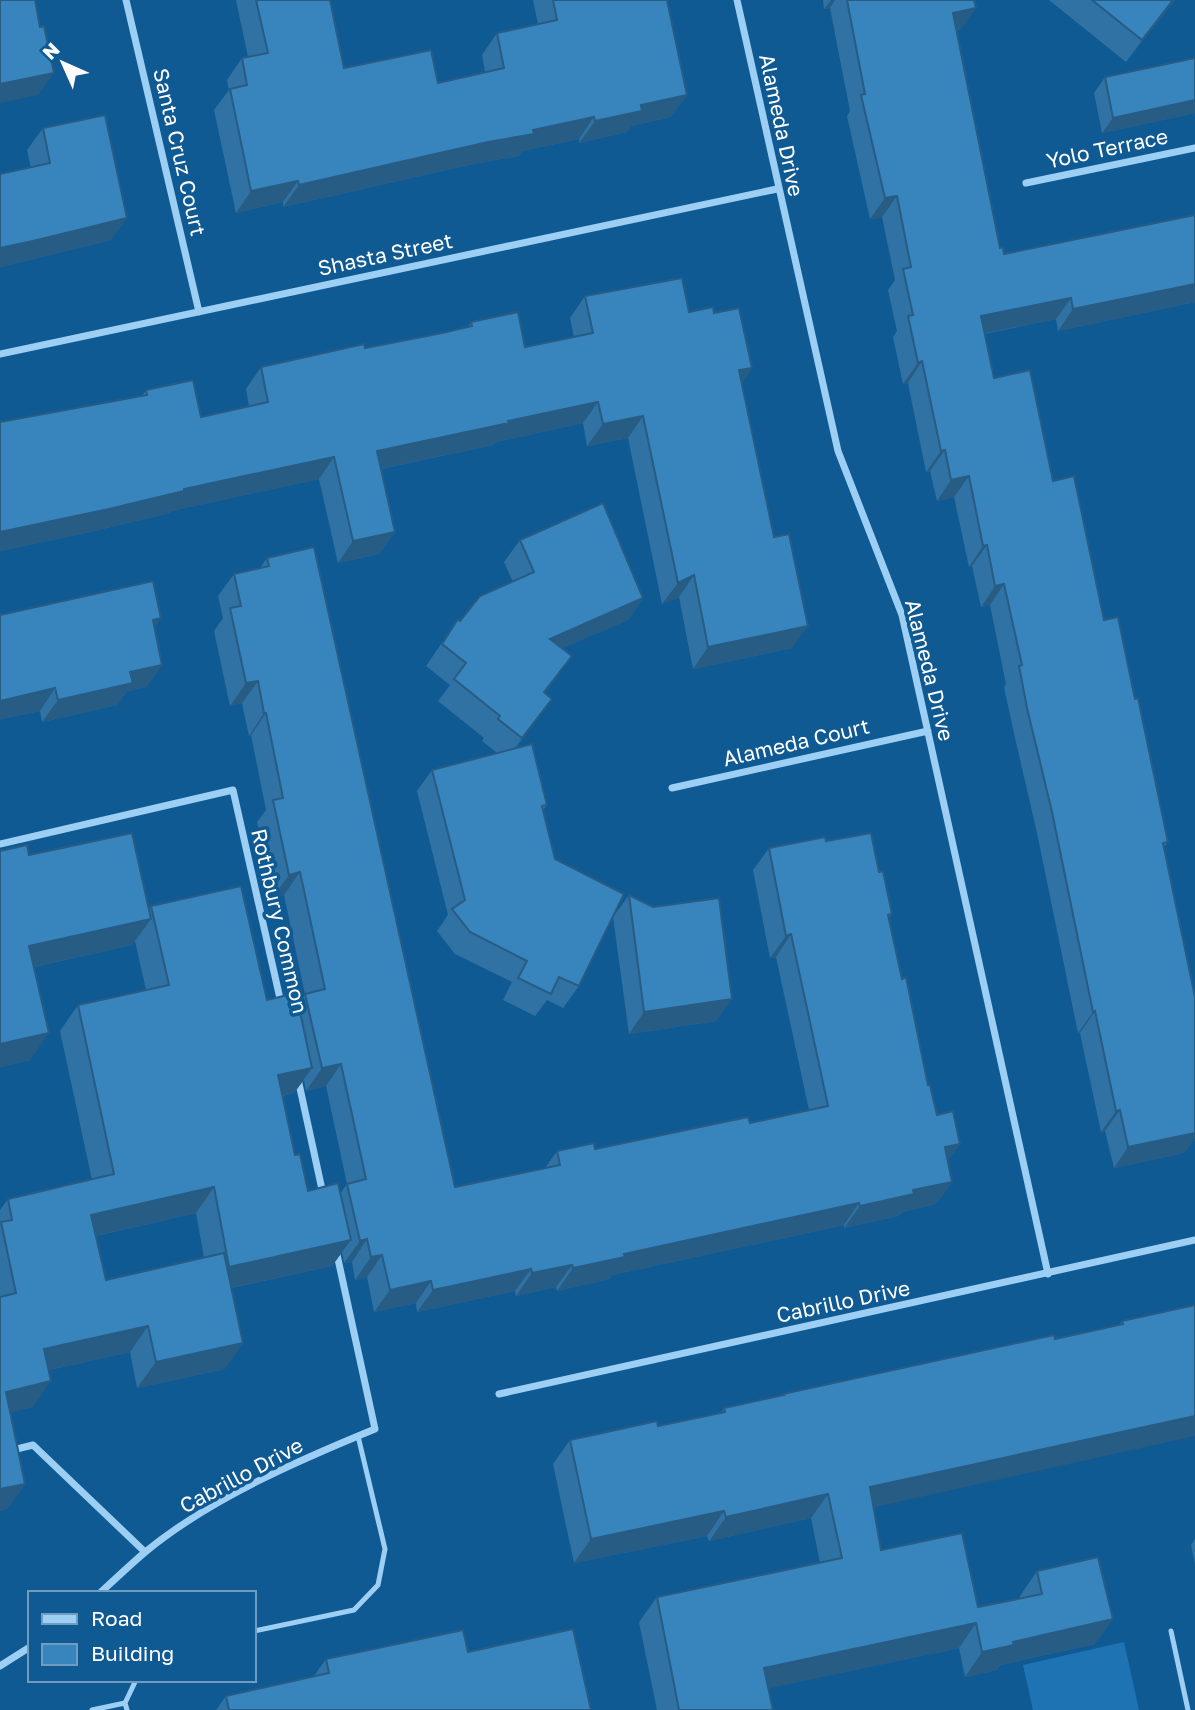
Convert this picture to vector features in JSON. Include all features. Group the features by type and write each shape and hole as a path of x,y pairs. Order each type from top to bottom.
{"street":[{"name":"Santa Cruz Court","path":"126,0 199,312"},
{"name":"Alameda Drive","path":"737,0 838,451 902,615 1048,1273"},
{"name":"Yolo Terrace","path":"1026,183 1195,148"},
{"name":"Shasta Street","path":"0,354 778,189"},
{"name":"Alameda Court","path":"672,788 928,730"},
{"name":"Rothbury Common","path":"0,844 233,790 282,1007"},
{"path":"297,1075 324,1198"},
{"name":"Cabrillo Drive","path":"102,1591 145,1552 214,1505 375,1429 333,1238"},
{"name":"Cabrillo Drive","path":"499,1394 1195,1240"},
{"path":"0,1453 33,1446 145,1552"},
{"path":"0,1666 28,1648"}],"lane":[{"path":"256,1631 354,1609 377,1585 385,1549 358,1436"},
{"path":"1171,1631 1188,1710"},
{"path":"92,1710 126,1707 135,1682"}],"shaded area":[{"path":"1124,1642 1139,1710 1033,1710 1023,1665"}],"building":[{"path":"0,0 35,0 40,27 44,26 54,73 0,84"},
{"path":"256,0 330,0 344,68 431,50 438,83 504,68 497,33 557,20 553,0 667,0 687,95 641,105 642,111 595,121 594,117 533,130 534,134 299,185 298,181 251,191 230,89 247,85 242,58 268,53"},
{"path":"847,0 974,0 976,8 953,13 1000,248 1003,247 1004,254 1195,215 1195,284 1073,309 1071,298 981,316 994,378 1030,370 1053,481 1074,476 1104,620 1118,617 1168,842 1163,843 1195,997 1195,1133 1128,1147 1120,1110 1116,1111 1027,708 1019,666 1022,665 1004,584 995,586 987,545 983,546 969,476 951,480 945,450 941,451 922,361 918,363 908,316 913,315 903,269 911,267 897,196 885,198 861,95 865,94"},
{"path":"1092,0 1173,0 1142,40"},
{"path":"1195,58 1195,100 1113,118 1105,77"},
{"path":"105,115 127,218 0,248 0,174 50,163 43,128"},
{"path":"682,278 689,312 713,307 714,313 739,308 752,368 739,370 774,537 789,534 808,626 708,647 694,575 678,583 643,416 603,424 598,402 377,451 395,532 353,541 334,457 0,532 0,422 147,395 146,390 193,380 201,417 268,402 261,367 364,344 365,348 442,333 472,326 471,322 518,312 525,347 593,333 585,296"},
{"path":"603,503 643,598 550,639 572,656 544,692 552,699 522,738 498,719 500,716 454,679 466,663 442,644 458,619 460,621 480,596 534,572 520,540"},
{"path":"314,547 455,1187 560,1165 557,1151 594,1143 595,1149 748,1117 750,1123 828,1106 791,934 786,936 769,848 825,837 826,841 871,833 879,872 883,871 892,914 888,915 902,979 906,977 928,1085 937,1115 953,1111 960,1144 945,1147 952,1182 913,1190 914,1194 860,1206 859,1203 624,1254 625,1257 573,1268 572,1265 532,1273 531,1269 433,1290 431,1281 390,1290 382,1255 371,1257 367,1239 360,1241 347,1184 366,1179 341,1064 322,1068 305,994 325,989 300,872 289,875 273,800 283,798 266,713 258,681 246,683 230,608 241,606 234,574 269,566 267,558"},
{"path":"153,581 161,618 153,620 162,665 130,672 133,683 58,700 55,688 0,701 0,615"},
{"path":"532,744 547,805 542,806 555,859 624,894 579,986 559,977 551,994 518,978 527,961 470,932 452,909 465,900 432,770"},
{"path":"132,833 151,919 29,946 49,1033 0,1044 0,851 27,845 29,855"},
{"path":"241,886 267,1000 296,993 312,1068 278,1075 295,1155 300,1154 308,1191 338,1183 351,1240 229,1267 214,1187 91,1215 106,1280 224,1253 243,1343 156,1362 148,1326 44,1349 51,1381 6,1392 25,1484 0,1489 0,1297 16,1293 1,1222 12,1220 8,1199 114,1174 78,1005 169,985 151,906"},
{"path":"629,895 653,907 719,898 732,999 644,1012"},
{"path":"1195,1305 1195,1416 870,1487 881,1550 962,1533 978,1607 1042,1594 1037,1571 1098,1557 1113,1619 1013,1642 1014,1645 982,1652 976,1623 764,1668 773,1710 679,1710 657,1597 842,1558 828,1494 726,1517 724,1511 591,1539 570,1440 657,1421 658,1426 725,1412 724,1408 783,1394 1054,1335 1055,1339"},
{"path":"573,1629 591,1710 229,1710 226,1696 329,1673 326,1659 463,1630 468,1652"}]}
